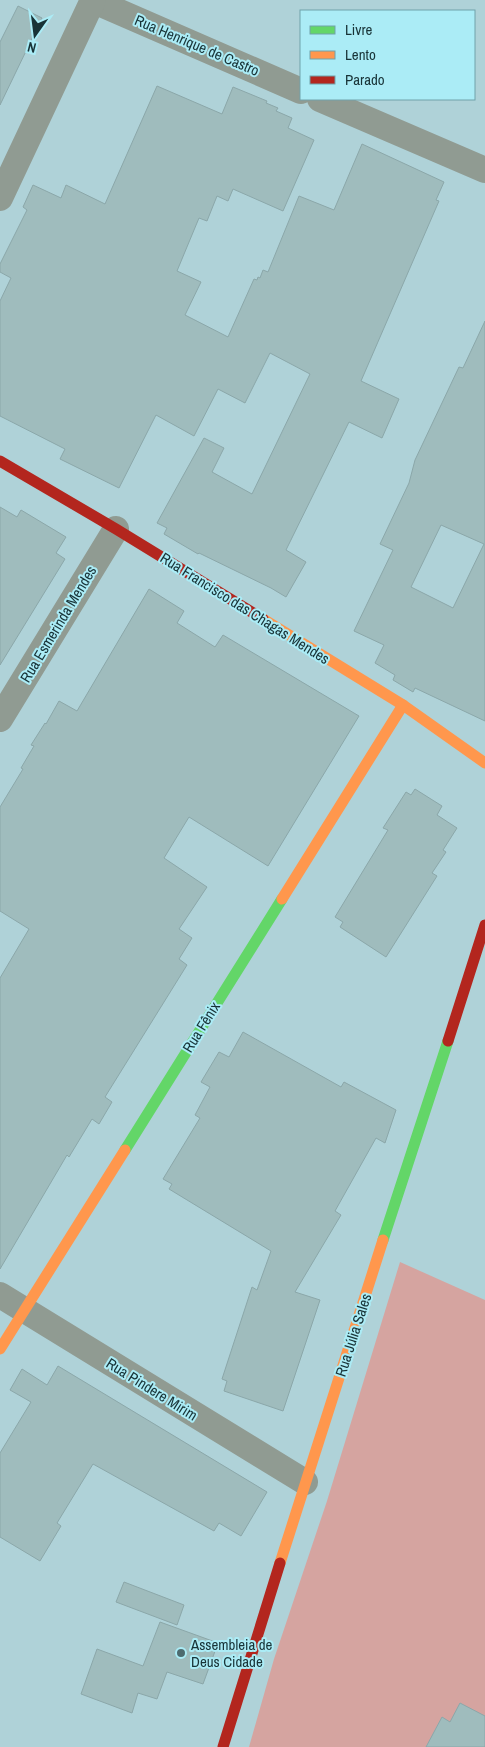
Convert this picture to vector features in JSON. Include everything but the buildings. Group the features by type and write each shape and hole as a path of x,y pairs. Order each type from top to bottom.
{"street":[{"name":"Rua Henrique de Castro","path":"92,0 300,90"},
{"path":"0,198 92,0"},
{"path":"322,100 485,170"},
{"name":"Rua Francisco das Chagas Mendes","path":"0,461 116,529 402,705 485,763"},
{"name":"Rua Esmerinda Mendes","path":"0,719 116,529"},
{"name":"Rua Fênix","path":"0,1349 402,705"},
{"name":"Rua Júlia Sales","path":"223,1747 305,1482 485,925"},
{"name":"Rua Pindere Mirim","path":"0,1295 305,1482"}],"shaded area":[{"path":"400,1262 485,1300 485,1747 249,1747 274,1659 327,1501"}],"traffic: fast":[{"path":"125,1150 282,899"},
{"path":"383,1240 448,1041"}],"traffic: slow":[{"path":"263,619 403,705 485,763"},
{"path":"282,899 403,705"},
{"path":"0,1349 125,1150"},
{"path":"280,1563 383,1240"}],"traffic: jam":[{"path":"0,461 263,619"},
{"path":"448,1041 485,925"},
{"path":"223,1747 280,1563"}],"place":[{"name":"Assembleia de Deus Cidade","path":"181,1653"}]}
